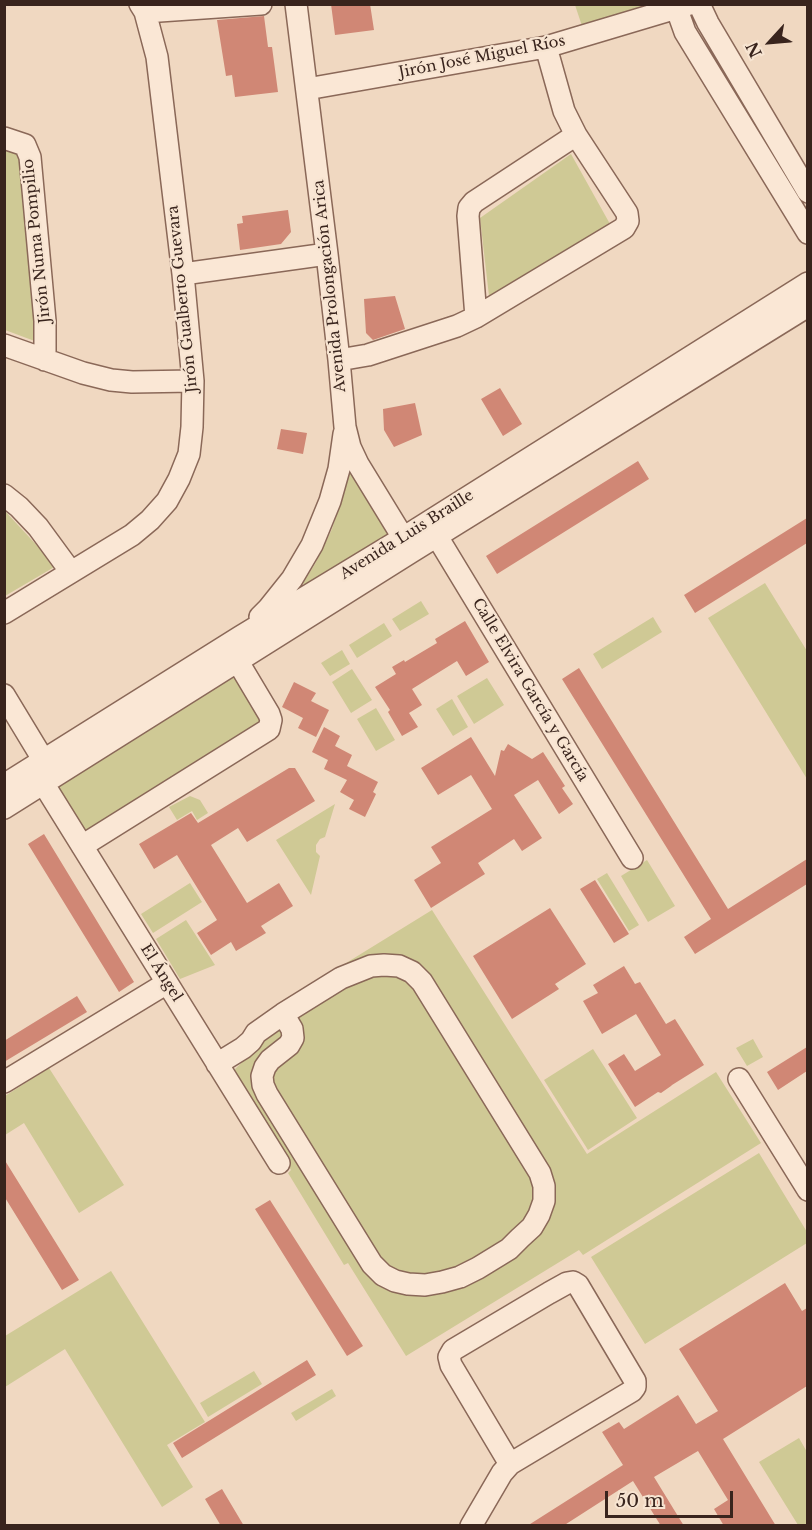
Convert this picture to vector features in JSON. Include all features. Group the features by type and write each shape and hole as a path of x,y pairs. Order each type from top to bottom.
{"street":[{"path":"142,8 261,4"},
{"name":"Avenida Prolongación Arica","path":"296,4 327,254 345,427 350,447 358,464 407,545"},
{"path":"699,4 807,192"},
{"path":"680,6 685,32 807,233"},
{"name":"Jirón José Miguel Ríos","path":"307,89 546,47 680,6"},
{"name":"Jirón Gualberto Guevara","path":"4,613 132,535 150,520 167,501 189,454 193,381 183,274 157,57 142,8"},
{"path":"339,360 368,355 457,326 476,317 624,228 628,221 627,213 576,135 564,111 546,47"},
{"path":"476,317 469,208 474,202 576,135"},
{"name":"Jirón Numa Pompilio","path":"4,138 25,145 30,156 45,321 45,360"},
{"path":"183,274 327,254"},
{"name":"Avenida Luis Braille","path":"4,808 238,662 407,545 807,283"},
{"name":"Avenida Luis Braille","path":"432,529 807,306"},
{"path":"4,345 83,374 111,380 193,381"},
{"path":"240,637 268,609 292,579 312,545 330,501 339,469 345,427"},
{"path":"4,495 38,527 71,572"},
{"name":"Calle Elvira García y García","path":"432,529 632,858"},
{"name":"Avenida Luis Braille","path":"4,785 240,637 407,545"},
{"path":"82,846 269,729 271,720 269,714 238,662"},
{"path":"4,695 44,761 43,783"},
{"name":"El Ángel","path":"43,783 279,1163"},
{"path":"218,1064 243,1048 256,1033 283,1014 341,978 371,966 399,966 412,972 422,982 540,1173 544,1186 544,1201 532,1227 495,1259 460,1277 434,1283 408,1284 383,1275 372,1264 263,1085 262,1076 270,1060 289,1045 293,1038 292,1029 283,1014"},
{"path":"4,1082 167,983"},
{"path":"739,1079 807,1190"},
{"path":"471,1526 502,1473 510,1464 636,1387 635,1381 578,1285 573,1282 558,1288 453,1350 449,1357 451,1365 510,1464"}],"shaded area":[{"path":"659,4 583,29 575,5"},
{"path":"4,145 20,148 40,343 5,330"},
{"path":"571,154 610,224 493,300 489,296 480,218"},
{"path":"351,469 391,536 305,586 303,583 332,529"},
{"path":"4,510 56,566 5,596 4,596"},
{"path":"765,583 807,651 807,779 708,618"},
{"path":"421,601 429,614 400,631 392,619"},
{"path":"653,617 662,632 602,669 593,654"},
{"path":"384,623 392,636 357,658 349,645"},
{"path":"342,650 350,664 330,676 321,663"},
{"path":"352,669 372,700 351,713 332,682"},
{"path":"235,676 263,721 86,832 57,790 58,782"},
{"path":"487,678 504,705 474,724 457,696"},
{"path":"452,699 468,727 453,736 436,709"},
{"path":"376,708 395,740 376,751 357,719"},
{"path":"190,796 200,800 208,813 197,820 192,811 177,820 169,807"},
{"path":"335,804 325,837 320,839 316,845 316,852 320,856 311,895 276,840"},
{"path":"647,860 675,906 648,922 621,876"},
{"path":"607,873 639,925 629,931 597,879"},
{"path":"190,883 202,902 153,933 141,914"},
{"path":"432,910 587,1154 716,1072 761,1143 583,1255 579,1250 406,1356 348,1263 344,1265 288,1173 291,1170 233,1075 235,1069 255,1050 265,1031 257,1018"},
{"path":"186,920 215,965 180,979 156,939"},
{"path":"753,1039 763,1057 747,1066 736,1048"},
{"path":"593,1049 637,1118 588,1150 544,1080"},
{"path":"49,1068 124,1185 79,1213 24,1123 5,1135 5,1096"},
{"path":"759,1153 807,1232 807,1243 645,1344 591,1257"},
{"path":"111,1271 205,1422 167,1445 193,1487 162,1507 65,1349 5,1387 5,1336"},
{"path":"254,1371 262,1384 208,1417 200,1403"},
{"path":"332,1389 336,1396 296,1421 291,1413"},
{"path":"799,1438 807,1452 807,1525 798,1525 759,1462"}],"building":[{"path":"331,4 370,4 374,30 335,35"},
{"path":"264,16 268,47 272,47 278,92 235,97 232,75 226,76 217,20"},
{"path":"288,210 291,232 281,244 240,250 237,224 243,223 242,216"},
{"path":"395,296 405,329 373,340 366,333 364,299"},
{"path":"500,388 522,424 503,436 481,399"},
{"path":"415,403 422,435 394,447 384,430 383,409"},
{"path":"281,429 307,433 303,454 277,449"},
{"path":"638,461 649,479 497,574 486,556"},
{"path":"807,518 807,543 695,613 684,595"},
{"path":"465,621 489,662 466,676 457,661 412,689 422,705 409,713 418,727 402,736 388,712 390,710 375,687 396,674 392,667 437,643 435,639"},
{"path":"579,668 728,909 807,859 807,884 695,954 684,937 711,919 562,679"},
{"path":"294,682 316,693 311,701 329,710 316,737 298,728 303,718 282,707"},
{"path":"324,727 340,736 335,746 352,755 347,766 378,782 373,792 376,794 365,817 349,809 354,800 340,792 347,780 324,769 328,760 312,752"},
{"path":"471,737 495,776 501,750 504,751 508,744 532,759 543,752 565,786 562,788 573,804 559,814 538,780 514,795 542,838 522,851 514,839 478,863 485,874 431,908 414,880 441,863 431,847 492,809 471,775 438,795 421,768"},
{"path":"289,768 295,768 315,801 247,842 238,828 211,845 247,903 279,883 293,906 261,926 266,933 236,951 231,942 211,955 197,933 217,920 177,855 154,869 139,844 191,813 198,823"},
{"path":"44,834 134,982 119,992 28,844"},
{"path":"595,880 629,934 614,943 580,889"},
{"path":"550,908 586,964 555,984 559,989 512,1019 473,956"},
{"path":"624,966 635,984 640,982 666,1024 675,1019 704,1065 635,1107 608,1064 624,1054 635,1071 661,1055 636,1014 602,1034 583,1001 598,993 593,985"},
{"path":"77,996 87,1012 4,1062 4,1041"},
{"path":"807,1047 807,1071 778,1090 767,1072"},
{"path":"4,1159 79,1280 62,1290 4,1196"},
{"path":"270,1200 363,1346 347,1356 255,1209"},
{"path":"785,1283 802,1311 807,1308 807,1386 723,1439 776,1526 724,1526 714,1509 728,1500 698,1451 654,1477 684,1526 661,1526 633,1481 563,1526 527,1526 623,1465 602,1432 619,1422 624,1429 678,1395 696,1424 718,1411 679,1349"},
{"path":"307,1360 316,1375 182,1458 173,1443"},
{"path":"222,1489 244,1526 221,1526 205,1499"}]}
